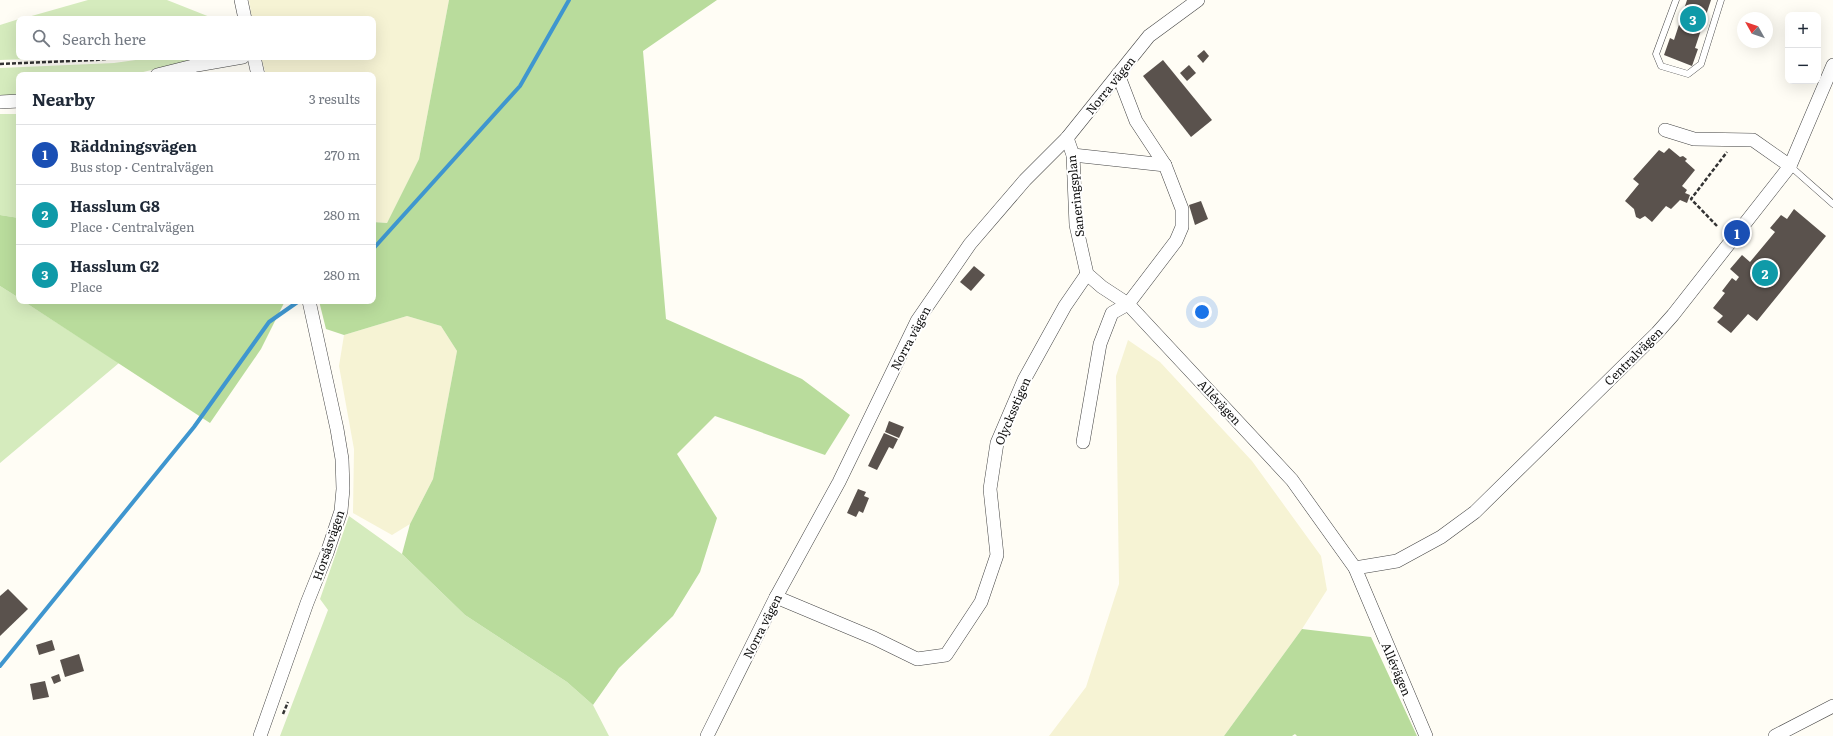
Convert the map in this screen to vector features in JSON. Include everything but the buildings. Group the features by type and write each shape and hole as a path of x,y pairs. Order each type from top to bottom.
{"street":[{"path":"241,0 244,16"},
{"name":"Norra vägen","path":"707,736 776,597 839,482 917,321 970,244 1025,180 1067,138 1149,36 1198,0"},
{"path":"169,72 226,60"},
{"path":"255,60 257,72"},
{"name":"Centralvägen","path":"1355,568 1397,561 1442,537 1476,512 1657,333 1790,166 1833,65"},
{"path":"1083,442 1100,344 1112,314 1128,304 1166,256 1176,241 1182,227 1182,209 1165,165 1136,121 1118,74"},
{"path":"0,102 16,101"},
{"path":"1665,130 1694,139 1753,140 1790,166"},
{"name":"Saneringsplan","path":"1067,138 1072,155 1076,225 1087,274"},
{"path":"1072,155 1165,165"},
{"path":"1087,274 1102,287 1128,304"},
{"name":"Olycksstigen","path":"776,597 874,638 917,659 946,655 981,602 997,555 990,489 997,443 1024,380 1065,306 1087,274"},
{"name":"Horsåsvägen","path":"260,736 341,511 343,489 342,459 337,429 309,304"},
{"name":"Allévägen","path":"1128,304 1292,480 1355,568 1426,736"},
{"path":"1775,736 1833,706"}],"lane":[{"path":"1676,0 1656,54 1661,66 1688,74 1701,64 1722,0"},
{"path":"1790,166 1833,204"}],"path":[{"path":"0,64 95,60"},
{"path":"1717,226 1691,199 1736,140"},
{"path":"283,714 288,700"}],"shaded area":[{"path":"249,0 449,0 419,159 387,223 376,222 376,72 265,72 262,60 376,60 376,16 252,16"},
{"path":"407,316 441,326 457,351 433,479 410,524 392,535 353,513 354,449 339,366 344,335"},
{"path":"1128,340 1160,362 1252,461 1321,556 1327,590 1302,629 1224,736 1049,736 1086,687 1119,584 1116,376"}],"green space":[{"path":"88,0 167,0 207,16 32,16"},
{"path":"449,0 717,0 643,51 666,319 802,379 850,415 825,455 715,416 677,454 717,518 700,572 673,616 619,668 593,705 567,682 465,615 402,554 410,524 433,479 457,351 441,326 407,316 344,335 326,329 320,304 376,304 376,222 387,223 419,159"},
{"path":"16,20 16,59 0,60 0,25"},
{"path":"136,60 188,61 143,72 16,72 16,95 0,96 0,68 114,63"},
{"path":"0,114 16,114 16,218 0,215"},
{"path":"0,215 16,218 16,296 0,286"},
{"path":"0,286 16,296 16,304 28,304 119,363 0,463"},
{"path":"28,304 284,304 261,349 210,423"},
{"path":"349,516 402,554 465,615 567,682 593,705 609,736 280,736 328,610 320,599"},
{"path":"1302,629 1371,637 1417,736 1297,736 1295,734 1292,736 1224,736"}],"waterway":[{"path":"376,246 520,86 569,0"},
{"path":"0,666 194,427 269,322 295,304"}],"place":[{"name":"Hasslum G2","path":"1693,19"},
{"name":"Räddningsvägen","path":"1737,233"},
{"name":"Hasslum G8","path":"1765,273"}]}
